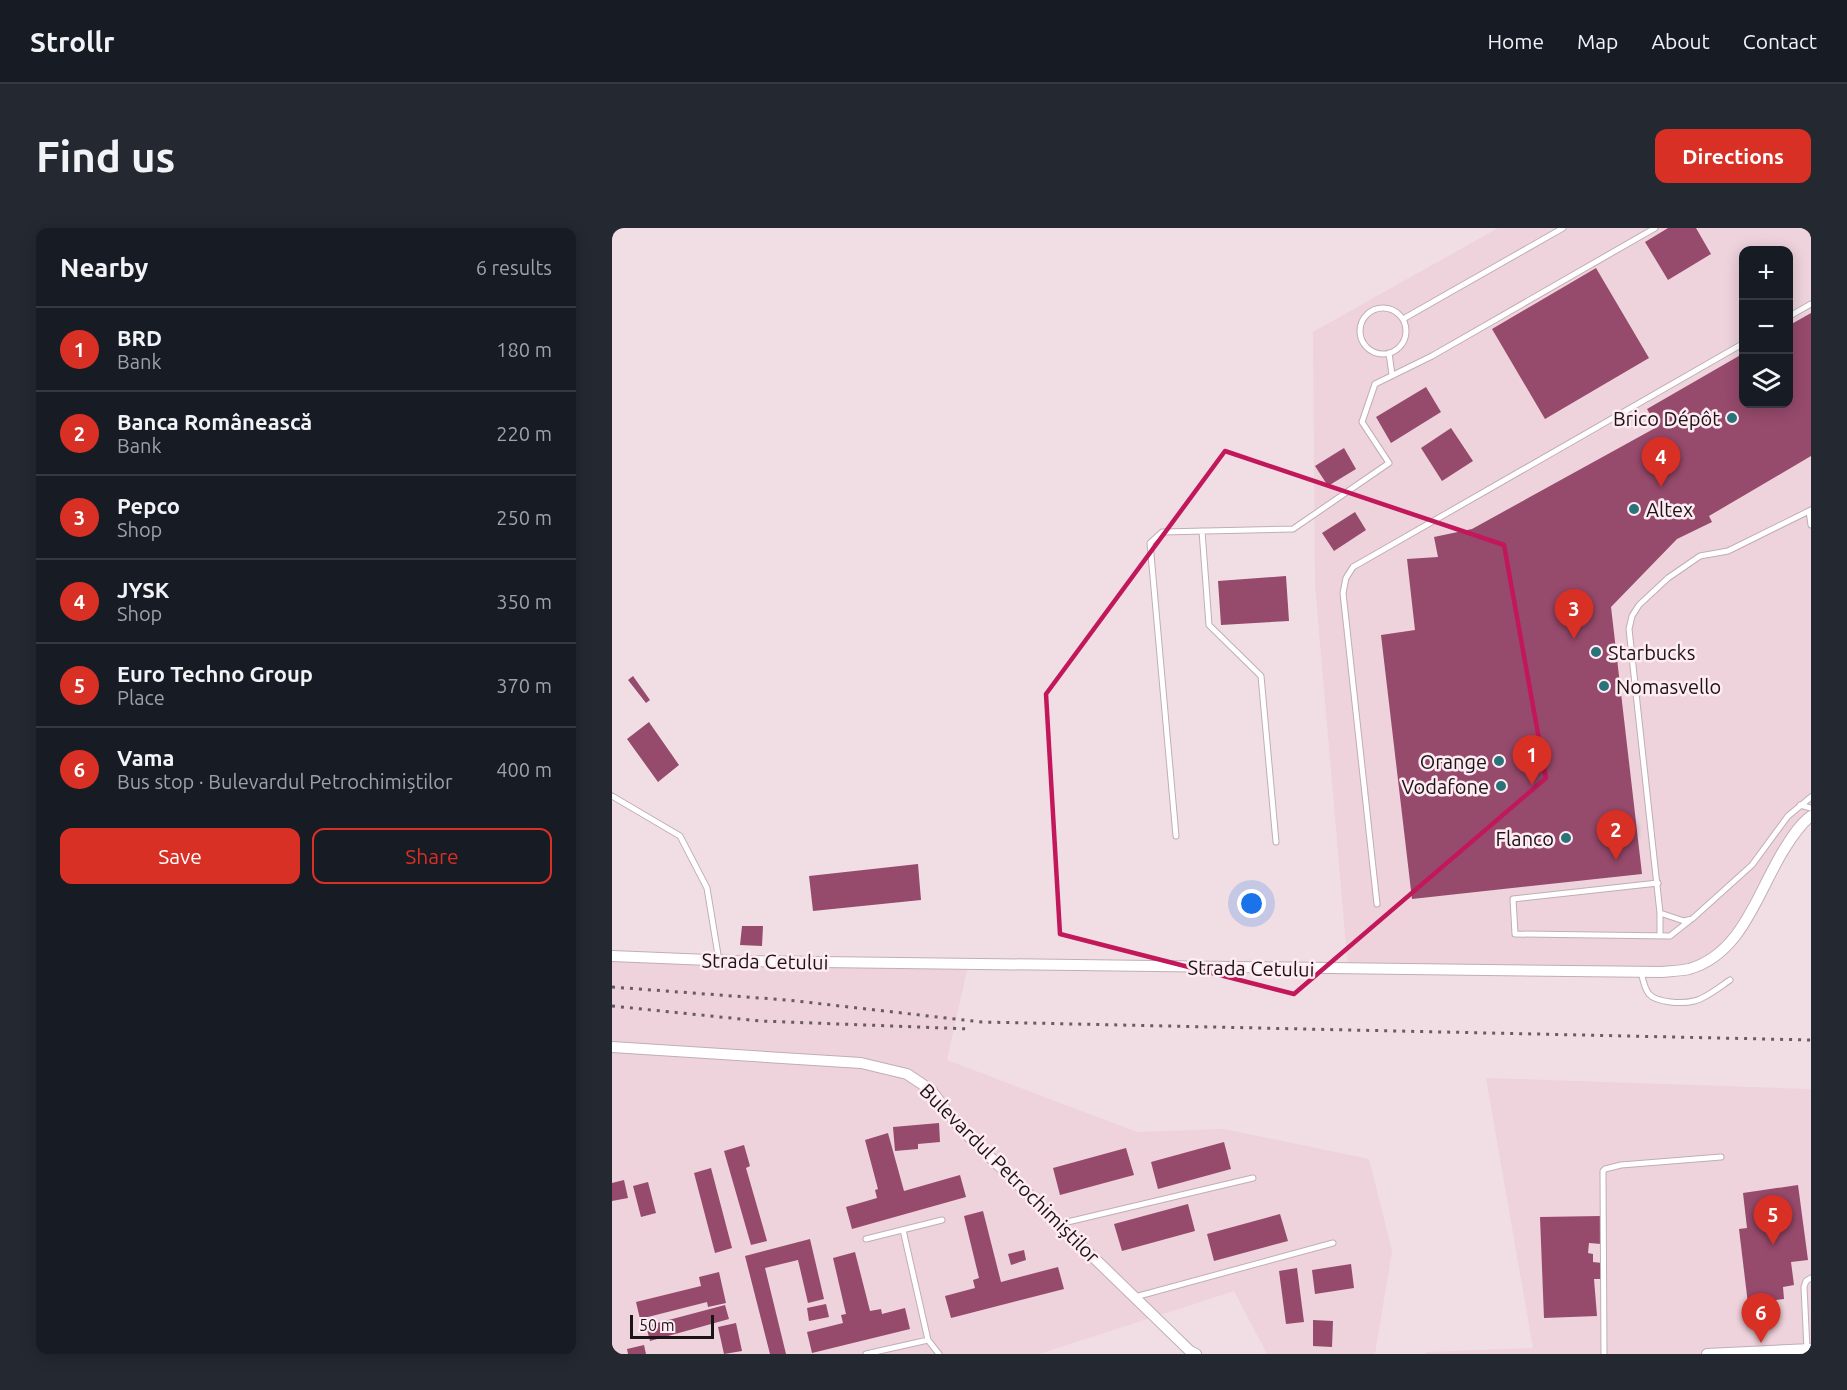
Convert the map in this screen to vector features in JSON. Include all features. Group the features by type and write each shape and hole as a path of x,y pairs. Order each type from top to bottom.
{"street":[{"name":"Strada Cetului","path":"612,956 719,961 1641,972 1688,969 1707,962 1726,948 1738,932 1777,859 1795,833 1811,816"},
{"name":"Bulevardul Petrochimiștilor","path":"612,1047 861,1063 907,1074 931,1090 959,1126 1190,1351 1196,1354"},
{"path":"1707,1354 1809,1351"}],"lane":[{"path":"1403,319 1563,228"},
{"path":"1176,836 1150,543 1162,532 1293,529 1389,463 1362,422 1375,384 1432,356 1655,228"},
{"path":"1793,314 1811,304"},
{"path":"1381,307 1390,308 1403,319 1406,335 1397,350 1380,354 1365,346 1361,339 1361,322 1373,310 1381,307"},
{"path":"1377,904 1344,593 1346,578 1353,567 1739,345"},
{"path":"1389,353 1392,375"},
{"path":"1660,936 1658,883 1629,629 1632,616 1639,605 1658,586 1700,556 1728,551 1810,510 1811,525"},
{"path":"1202,531 1209,625 1261,676 1276,842"},
{"path":"612,796 680,836 707,888 719,961"},
{"path":"1658,883 1513,899 1515,934 1670,936 1752,865 1788,816 1811,797"},
{"path":"1800,805 1811,808"},
{"path":"1660,913 1677,920 1692,919"},
{"path":"1641,972 1649,994 1667,1001 1694,1001 1730,980"},
{"path":"1604,1354 1603,1171 1621,1165 1721,1157"},
{"path":"1059,1224 1253,1178"},
{"path":"866,1239 942,1220"},
{"path":"903,1230 928,1340 939,1354"},
{"path":"1135,1297 1333,1243"},
{"path":"1809,1351 1804,1287 1806,1281 1811,1278"},
{"path":"866,1354 928,1340"}],"highlighted area":[{"path":"1225,451 1504,545 1546,778 1294,994 1060,934 1046,694"}],"shaded area":[{"path":"1498,228 1811,228 1811,819 1777,859 1738,932 1688,969 1348,969 1315,584 1313,332"},
{"path":"612,953 714,968 835,963 967,970 947,1060 1137,1132 1224,1129 1369,1159 1392,1251 1375,1354 1267,1354 1234,1291 1039,1354 612,1354"},
{"path":"1486,1078 1811,1089 1811,1354 1426,1354 1426,1352 1533,1348"}],"building":[{"path":"1668,228 1696,228 1711,254 1668,280 1645,242"},
{"path":"1596,268 1649,358 1545,419 1492,329"},
{"path":"1811,313 1811,456 1709,516 1712,522 1677,539 1611,607 1642,874 1412,899 1381,635 1415,630 1407,559 1438,557 1434,537 1472,529 1657,427 1647,409 1739,356 1739,408 1793,408 1793,323"},
{"path":"1426,387 1441,412 1391,443 1376,417"},
{"path":"1451,428 1473,461 1442,481 1421,448"},
{"path":"1344,448 1356,469 1328,486 1315,466"},
{"path":"1355,512 1366,530 1334,551 1322,533"},
{"path":"1286,576 1289,621 1221,625 1218,581"},
{"path":"633,676 650,700 646,703 628,680"},
{"path":"649,722 679,765 658,782 627,739"},
{"path":"918,864 921,900 813,911 809,876"},
{"path":"742,926 763,926 762,946 740,945"},
{"path":"939,1123 940,1142 918,1144 918,1149 895,1151 893,1127"},
{"path":"888,1133 904,1191 960,1175 966,1197 852,1229 846,1207 877,1198 875,1190 878,1189 865,1140"},
{"path":"1224,1142 1231,1169 1158,1189 1151,1162"},
{"path":"744,1145 750,1166 746,1168 767,1241 751,1245 724,1151"},
{"path":"1126,1148 1134,1175 1060,1195 1053,1168"},
{"path":"711,1168 732,1248 715,1253 694,1173"},
{"path":"624,1180 628,1198 612,1201 612,1183"},
{"path":"648,1182 656,1213 641,1217 633,1186"},
{"path":"1798,1185 1808,1260 1791,1262 1794,1285 1783,1287 1784,1299 1748,1304 1739,1229 1747,1228 1743,1193"},
{"path":"1188,1204 1195,1231 1122,1251 1114,1224"},
{"path":"983,1211 1001,1282 1058,1267 1064,1289 951,1318 945,1296 975,1288 973,1280 979,1278 964,1216"},
{"path":"1280,1214 1288,1241 1214,1261 1207,1234"},
{"path":"1601,1216 1601,1244 1589,1243 1588,1253 1593,1254 1593,1262 1602,1263 1602,1279 1594,1279 1597,1316 1544,1318 1540,1217"},
{"path":"810,1239 824,1299 808,1303 798,1260 765,1268 786,1354 770,1354 745,1256"},
{"path":"1024,1250 1026,1260 1011,1265 1008,1254"},
{"path":"855,1252 870,1311 881,1309 882,1314 905,1308 910,1329 812,1353 807,1332 843,1323 841,1315 846,1314 833,1258"},
{"path":"1351,1264 1354,1288 1315,1294 1312,1270"},
{"path":"1297,1268 1304,1322 1286,1324 1279,1271"},
{"path":"719,1272 726,1303 708,1307 707,1302 640,1319 636,1302 701,1286 699,1277"},
{"path":"826,1304 829,1317 809,1321 807,1308"},
{"path":"725,1305 729,1319 650,1341 646,1326"},
{"path":"1313,1320 1333,1321 1332,1347 1313,1346"},
{"path":"736,1323 742,1351 724,1354 718,1327"},
{"path":"644,1345 646,1354 628,1354 627,1349"}],"railway":[{"path":"612,987 787,1000 982,1022 1811,1040"},
{"path":"612,1006 760,1021 971,1029"}],"place":[{"name":"Brico Dépôt","path":"1732,418"},
{"name":"JYSK","path":"1661,487"},
{"name":"Altex","path":"1634,509"},
{"name":"Pepco","path":"1574,639"},
{"name":"Starbucks","path":"1596,652"},
{"name":"Nomasvello","path":"1604,686"},
{"name":"Orange","path":"1499,761"},
{"name":"BRD","path":"1532,785"},
{"name":"Vodafone","path":"1501,786"},
{"name":"Flanco","path":"1566,838"},
{"name":"Banca Românească","path":"1616,860"},
{"name":"Euro Techno Group","path":"1773,1245"},
{"name":"Vama","path":"1761,1343"}]}
